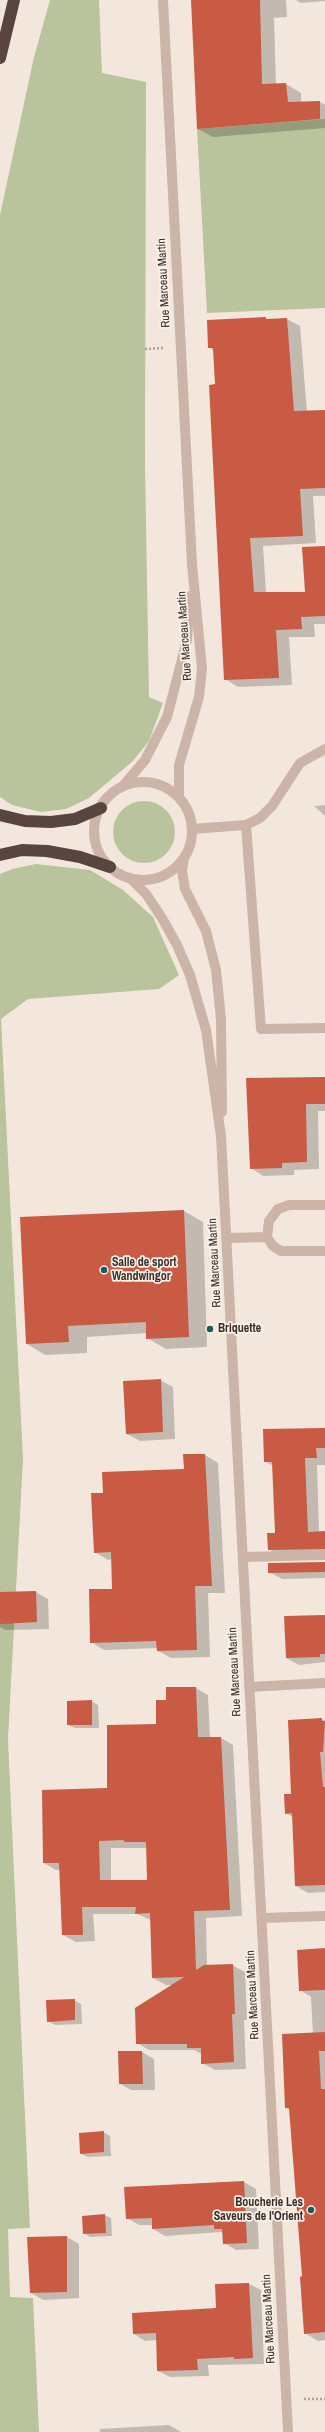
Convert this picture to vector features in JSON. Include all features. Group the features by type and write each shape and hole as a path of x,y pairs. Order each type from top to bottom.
{"highway":[{"path":"0,58 14,0"},
{"path":"0,815 25,821 51,822 75,818 101,808"},
{"path":"0,855 22,850 47,851 110,867"}],"street":[{"name":"Rue Marceau Martin","path":"163,0 192,564 201,656 201,684 196,711 180,756 177,777 178,798"},
{"name":"Rue Marceau Martin","path":"192,564 187,640 172,702 152,748 123,787 110,796 101,808 96,821 96,842 101,856 110,867 130,878 146,894 177,944 190,975 206,1030 221,1136 288,2432"},
{"path":"192,829 246,825 266,813 300,763 325,749"},
{"name":"Rue Marceau Martin","path":"123,787 137,783 152,783 167,788 187,809 192,829 190,844 184,858 182,871 185,889 210,944 218,986 223,1074 221,1136"},
{"path":"246,825 261,1029 325,1028"},
{"name":"Rue Marceau Martin","path":"130,878 145,880 160,876 173,869 184,858"},
{"path":"325,1205 289,1205 278,1210 269,1221 267,1237 273,1246 281,1251 325,1251"},
{"path":"227,1238 267,1237"},
{"path":"242,1557 325,1555"},
{"path":"249,1687 325,1683"},
{"path":"262,1918 325,1916"}],"path":[{"path":"286,2399 325,2399"}],"green space":[{"path":"50,0 99,0 102,73 146,82 145,463 149,697 163,703 149,741 132,762 89,798 66,809 41,812 12,805 0,797 0,215 34,57"},
{"path":"325,119 325,308 207,313 197,129"},
{"path":"144,801 156,804 166,810 172,820 175,832 172,844 166,854 156,860 144,863 132,860 122,854 116,844 113,832 116,820 122,810 132,804"},
{"path":"36,864 90,870 123,890 153,917 179,975 159,989 28,999 1,1019 23,1459 8,1739 30,2228 8,2229 10,2297 33,2298 39,2432 0,2432 0,874 12,869"}],"building":[{"path":"191,0 260,0 262,84 286,83 288,102 320,101 320,119 197,129"},
{"path":"266,317 266,319 287,318 294,411 325,410 325,488 300,489 303,536 250,538 254,592 305,592 302,547 325,546 325,616 301,617 302,629 276,630 279,678 224,680 209,385 215,384 213,348 208,348 207,320"},
{"path":"325,1077 325,1104 306,1104 307,1162 282,1163 282,1168 250,1169 246,1078"},
{"name":"Salle de sport Wandwingor","path":"184,1210 189,1337 146,1339 146,1322 68,1326 69,1342 26,1344 20,1217"},
{"path":"161,1379 163,1432 126,1434 123,1381"},
{"path":"325,1428 325,1448 316,1448 317,1458 305,1458 308,1532 325,1531 325,1549 268,1550 267,1533 275,1533 272,1462 264,1462 263,1429"},
{"path":"183,1454 205,1454 212,1586 195,1586 197,1650 157,1651 156,1641 90,1643 89,1589 112,1589 111,1552 94,1553 91,1493 103,1493 102,1472 184,1469"},
{"path":"325,1562 325,1572 268,1573 268,1563"},
{"path":"36,1591 37,1622 0,1624 0,1592"},
{"path":"325,1615 325,1654 320,1654 320,1657 286,1658 284,1616"},
{"path":"166,1687 196,1687 198,1737 221,1737 230,1910 194,1911 196,1970 204,1965 233,1964 235,2014 232,2014 234,2062 201,2064 201,2048 187,2048 187,2044 136,2044 135,2008 184,1977 152,1978 150,1913 135,1914 136,1907 82,1907 83,1935 62,1935 59,1863 43,1863 42,1790 107,1788 107,1725 156,1724 156,1700 166,1700","holes":["123,1840 125,1842 146,1842 147,1880 100,1880 99,1841"]},
{"path":"92,1700 92,1725 67,1725 67,1701"},
{"path":"322,1718 322,1721 325,1721 323,1752 320,1752 323,1787 325,1787 325,1885 295,1886 292,1813 285,1814 284,1794 291,1794 288,1720"},
{"path":"325,1948 325,1990 299,1991 297,1950"},
{"path":"75,1999 75,2020 47,2022 46,2000"},
{"path":"325,2032 325,2051 319,2051 321,2089 325,2089 325,2332 304,2334 300,2277 302,2276 289,2108 285,2108 282,2034"},
{"path":"118,2051 142,2051 143,2084 119,2084"},
{"path":"104,2131 104,2152 80,2154 79,2133"},
{"path":"244,2181 247,2243 223,2244 222,2229 214,2229 214,2225 152,2229 152,2218 126,2219 124,2187"},
{"path":"105,2214 106,2233 83,2234 82,2216"},
{"path":"67,2236 67,2292 30,2293 27,2237"},
{"path":"249,2283 253,2358 234,2359 234,2357 197,2359 198,2370 157,2371 156,2333 133,2334 132,2313 216,2308 215,2284"}],"place":[{"name":"Salle de sport Wandwingor","path":"104,1270"},
{"name":"Briquette","path":"210,1329"},
{"name":"Boucherie Les Saveurs de l'Orient","path":"311,2210"}]}
